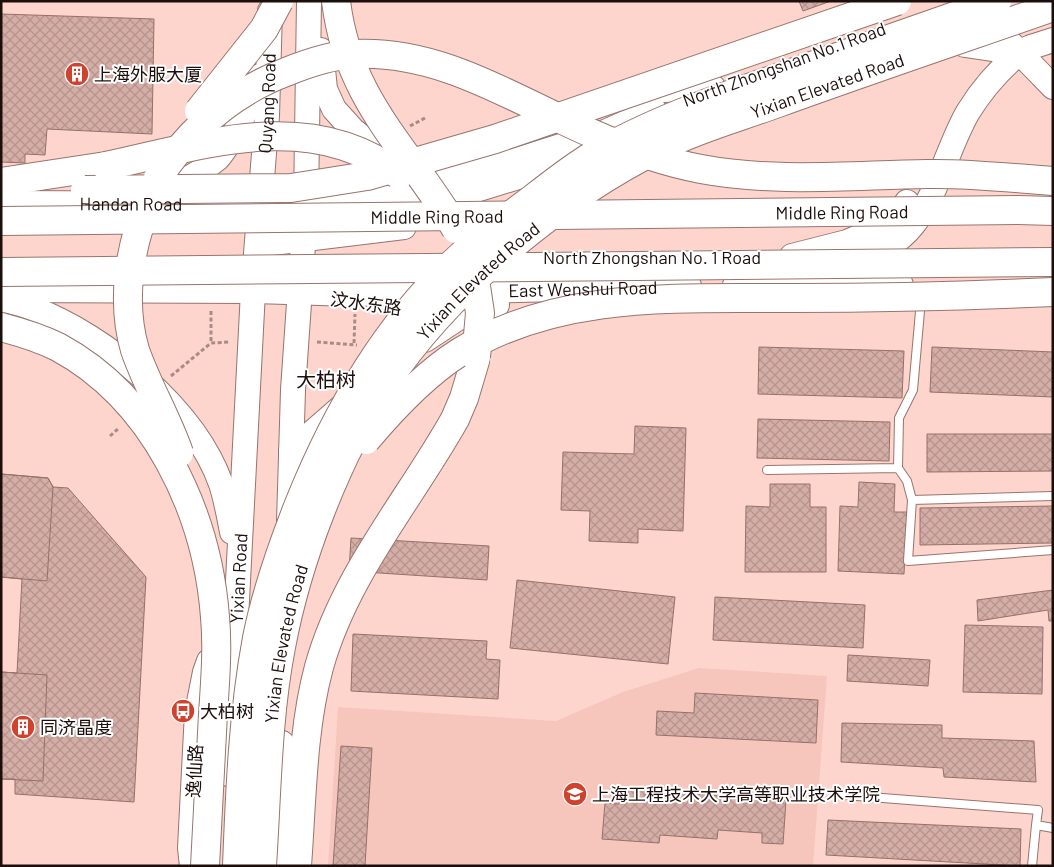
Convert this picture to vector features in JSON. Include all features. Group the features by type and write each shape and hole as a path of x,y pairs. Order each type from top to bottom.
{"highway":[{"path":"206,866 216,644 212,588 200,516 179,450 136,352 130,329 128,304 130,266 145,209 158,178 180,139 202,106 235,68 264,29 279,1"},
{"path":"297,866 309,722 319,667 334,625 362,567 455,419 464,398 475,361 480,313 476,277 471,260 455,228 375,113 362,89 351,66 341,33 336,1"},
{"path":"1,193 281,188 367,176 495,139 897,1"},
{"name":"Yixian Elevated Road","path":"237,866 241,764 246,710 258,635 273,576 316,462 339,414 363,374 420,299 459,257 496,226 587,159 604,150 657,123 741,91 992,6"},
{"name":"Yixian Elevated Road","path":"262,866 272,711 280,648 291,600 305,556 354,437 386,383 426,332 456,298 512,247 559,209 605,178 665,145 956,44 1053,7"},
{"path":"956,44 1053,18"},
{"path":"158,178 181,145 198,127 219,108 245,90 306,64 334,56 355,54 404,57 441,66 468,75 591,133 626,146 699,168 743,174 798,176 955,174 1053,182"},
{"path":"1,182 106,166 226,141 275,135 301,136 338,142 374,158 422,193 455,228"},
{"name":"Middle Ring Road","path":"1,221 1053,211"},
{"path":"1,272 1053,262"},
{"path":"338,474 376,428 441,366 485,338 560,311 604,303 652,299 937,297 1053,293"},
{"path":"1,327 57,347 84,364 124,398 152,434 170,463 185,492 205,551"}],"main road":[{"name":"Quyang Road","path":"257,246 270,41 269,1"},
{"path":"278,866 291,451 306,202 309,1"},
{"path":"321,1 321,42 325,88 334,109 353,130 373,146 398,154 421,153 551,114 590,100 624,92 713,87"},
{"path":"961,3 992,6"},
{"name":"North Zhongshan No.1 Road","path":"306,202 360,198 476,172 605,132 713,87 961,3"},
{"path":"956,44 992,6"},
{"path":"992,6 1019,53 1053,87"},
{"name":"North Zhongshan No. 1 Road","path":"792,256 847,242 891,223 920,187 968,113 993,79 1019,53 1053,40"},
{"path":"126,202 188,178 218,157 252,100 270,41"},
{"path":"956,44 1019,53"},
{"name":"North Zhongshan No.1 Road","path":"302,245 554,166 630,165 706,134 956,44"},
{"path":"551,114 647,113"},
{"name":"North Zhongshan No. 1 Road","path":"302,245 482,258 858,255 883,250 902,238 914,225 933,192 968,113"},
{"name":"North Zhongshan No.1 Road","path":"554,166 605,132"},
{"path":"1,263 257,246 302,245 424,224 493,209 630,165"},
{"name":"Handan Road","path":"1,203 261,204 306,202"},
{"name":"Handan Road","path":"1,227 120,227 257,246"},
{"path":"257,246 302,245"},
{"name":"Yixian Road","path":"223,866 253,291 257,246"},
{"path":"735,285 883,250"},
{"name":"East Wenshui Road","path":"868,284 1053,258"},
{"name":"East Wenshui Road","path":"299,294 568,287 868,284 1053,293"},
{"path":"291,451 318,425 394,366 427,337 463,315 568,287"},
{"path":"1,290 253,291 299,294"},
{"name":"汶水东路","path":"299,294 463,315"},
{"path":"1,299 34,308 84,333 127,364 177,411 206,452 221,484 238,583"},
{"path":"287,569 299,530 323,473 394,366"},
{"name":"逸仙路","path":"192,866 190,848 197,712 205,672 238,583"}],"lane":[{"path":"922,286 913,390 899,418 898,468 907,481 912,500 908,560 1053,550"},
{"path":"766,470 898,468"},
{"path":"912,500 1053,496"},
{"path":"844,795 1038,810 1032,866"},
{"path":"1036,825 1053,828"}],"shaded area":[{"name":"上海工程技术大学高等职业技术学院","path":"699,668 827,676 813,866 328,866 338,707 556,721 623,692"}],"building":[{"path":"799,1 831,1 803,11"},
{"name":"上海外服大厦","path":"1,14 154,19 152,134 47,129 45,155 25,154 25,163 1,162"},
{"path":"759,347 904,351 902,398 758,394"},
{"path":"932,347 1053,352 1053,397 930,392"},
{"path":"758,419 890,422 889,461 757,458"},
{"path":"635,426 686,428 683,531 638,529 638,543 589,541 590,511 561,510 563,452 634,454"},
{"path":"927,434 1053,434 1053,471 927,472"},
{"path":"1,474 48,478 53,487 68,488 146,577 134,802 15,794 15,779 1,779 1,672 17,673 22,579 1,577"},
{"path":"1,474 48,478 53,487 47,581 1,577"},
{"path":"859,482 895,484 894,512 907,512 904,574 838,571 840,506 858,507"},
{"path":"770,484 810,484 810,507 826,507 826,572 745,572 746,506 770,507"},
{"path":"1053,506 1053,543 920,545 920,508"},
{"path":"351,538 489,546 487,580 349,571"},
{"path":"517,580 675,597 668,664 510,648"},
{"path":"1053,590 1053,621 1049,621 1048,610 978,621 977,600"},
{"path":"715,597 865,605 863,648 713,640"},
{"path":"965,625 1043,627 1042,694 963,692"},
{"path":"353,634 487,641 486,659 500,660 498,699 351,691"},
{"path":"848,655 930,660 928,686 847,681"},
{"name":"同济晶度","path":"1,672 47,675 43,781 1,779"},
{"path":"695,693 818,700 816,743 656,735 657,711 694,713"},
{"path":"842,723 942,725 942,738 1034,741 1036,782 944,777 943,768 841,762"},
{"path":"341,746 372,748 365,866 333,866"},
{"path":"621,789 786,800 783,844 762,843 762,833 718,830 717,839 660,835 659,843 602,839 605,803 619,804"},
{"path":"828,820 1021,829 1020,866 826,855"}],"place":[{"name":"上海外服大厦","path":"77,74"},
{"name":"大柏树","path":"183,711"},
{"name":"同济晶度","path":"23,727"},
{"name":"上海工程技术大学高等职业技术学院","path":"575,794"}],"district":[{"name":"大柏树","path":"326,379"}]}
